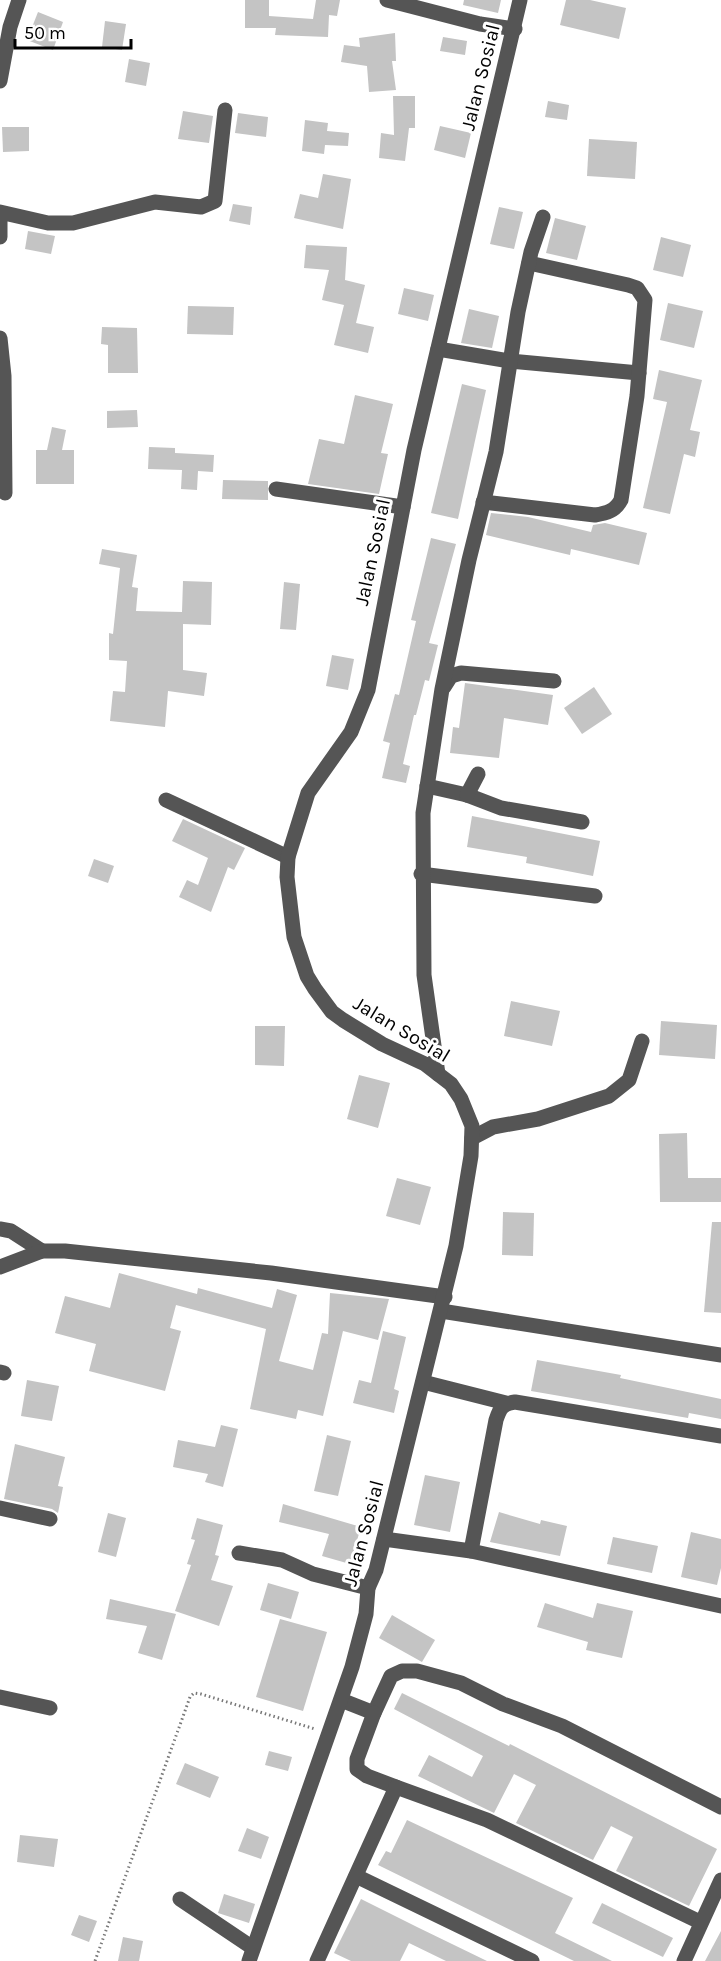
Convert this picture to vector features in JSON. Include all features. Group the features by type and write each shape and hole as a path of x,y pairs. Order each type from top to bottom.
{"street":[{"path":"0,81 10,27 19,0"},
{"path":"387,0 480,24 515,29"},
{"name":"Jalan Sosial","path":"251,1954 341,1700 366,1614 368,1588 376,1570 443,1304 464,1203 472,1138 472,1126 461,1099 451,1084 438,1074 343,1020 332,1012 315,989 307,976 294,938 286,877 288,857 308,793 351,732 364,704 403,507 438,349 520,0"},
{"path":"0,237 0,212 48,223 73,223 154,202 201,207 215,201 225,110"},
{"path":"438,1074 424,975 421,874 423,813 442,689 496,452 529,263 543,217"},
{"path":"483,502 595,515 608,513 618,507 632,435 644,320 645,300 642,292 628,285 593,276 529,263"},
{"path":"0,338 4,376 5,493"},
{"path":"438,349 510,362 639,373"},
{"path":"276,489 403,507"},
{"path":"442,689 451,676 461,673 554,681"},
{"path":"467,795 478,774"},
{"path":"427,786 467,795 501,808 582,822"},
{"path":"166,800 288,857"},
{"path":"421,874 595,896"},
{"path":"472,1138 493,1127 538,1119 609,1096 629,1080 642,1041"},
{"path":"0,1229 11,1231 42,1251"},
{"path":"0,1267 42,1251 249,1271 721,1355"},
{"path":"423,1382 506,1403 515,1402 721,1436"},
{"path":"471,1551 496,1420 500,1408 506,1403"},
{"path":"0,1508 50,1519"},
{"path":"384,1539 471,1551 721,1606"},
{"path":"239,1553 274,1559 313,1574 368,1588"},
{"path":"700,1922 487,1820 396,1787 357,1769 357,1758 391,1676 409,1671 461,1683 502,1704 562,1726 721,1807"},
{"path":"0,1697 50,1708"},
{"path":"341,1700 374,1713"},
{"path":"316,1961 396,1787"},
{"path":"356,1876 532,1961"},
{"path":"684,1961 721,1880"},
{"path":"180,1899 251,1954"}],"path":[{"path":"94,1961 190,1697 194,1693 329,1733"}],"building":[{"path":"245,0 269,0 269,16 313,19 316,0 340,0 337,16 329,15 328,37 275,35 276,28 245,28"},
{"path":"464,0 501,0 498,13 463,5"},
{"path":"566,0 590,0 626,8 619,39 560,25"},
{"path":"38,12 63,22 53,50 27,40"},
{"path":"105,21 126,24 122,50 102,47"},
{"path":"395,33 396,61 392,61 396,90 369,92 367,66 341,62 344,45 360,47 359,38"},
{"path":"443,37 467,41 465,55 440,51"},
{"path":"129,59 150,63 146,86 125,82"},
{"path":"393,96 415,96 415,128 409,128 405,161 379,158 381,133 394,135"},
{"path":"548,101 569,105 567,120 545,117"},
{"path":"183,111 213,116 209,143 178,139"},
{"path":"238,113 268,117 266,137 235,133"},
{"path":"305,120 328,123 327,131 349,133 348,146 325,145 324,154 302,151"},
{"path":"440,126 471,133 465,158 434,150"},
{"path":"2,127 29,127 29,151 3,152"},
{"path":"589,139 637,142 635,179 587,176"},
{"path":"323,174 351,179 343,229 294,218 300,194 318,198"},
{"path":"233,204 252,207 250,225 229,221"},
{"path":"499,207 523,212 514,249 490,244"},
{"path":"555,218 586,226 577,260 546,253"},
{"path":"28,231 55,236 51,254 25,249"},
{"path":"661,237 691,245 683,277 653,270"},
{"path":"306,245 347,247 345,280 365,285 356,323 374,327 368,353 334,345 344,305 322,300 329,270 304,268"},
{"path":"404,288 434,295 428,321 398,314"},
{"path":"668,303 703,311 694,348 660,340"},
{"path":"188,306 234,307 233,335 187,334"},
{"path":"469,309 499,316 492,348 461,343"},
{"path":"102,327 137,328 138,373 108,373 108,345 101,344"},
{"path":"659,370 702,380 690,430 700,432 695,457 684,454 670,514 643,508 667,402 653,399"},
{"path":"462,384 486,390 458,519 431,513"},
{"path":"355,395 393,404 381,453 388,454 379,494 308,484 319,439 344,444"},
{"path":"137,410 138,427 107,428 107,411"},
{"path":"52,427 66,430 62,450 74,450 74,484 36,484 36,450 47,450"},
{"path":"149,447 175,448 175,453 214,455 213,472 198,471 197,490 181,489 182,470 148,469"},
{"path":"223,480 268,481 268,500 222,499"},
{"path":"491,513 528,517 591,532 593,525 605,523 647,533 639,565 571,549 570,555 486,535"},
{"path":"431,538 456,544 429,643 438,645 429,681 425,680 416,715 414,715 403,764 410,766 406,783 382,778 390,743 383,741 395,694 399,695 416,621 411,620"},
{"path":"102,549 137,555 132,587 138,588 136,611 182,612 183,581 212,582 211,625 183,624 183,670 207,673 204,696 168,691 165,727 110,721 113,691 125,692 127,661 109,660 109,633 113,634 120,568 99,564"},
{"path":"284,582 300,584 296,630 280,629"},
{"path":"332,655 354,659 348,690 326,686"},
{"path":"465,683 553,695 548,725 504,718 499,758 450,753 453,727 459,728"},
{"path":"594,687 612,714 582,734 564,708"},
{"path":"472,816 600,841 593,876 526,863 527,857 467,847"},
{"path":"183,819 245,848 234,870 228,867 211,912 179,897 187,880 198,885 208,858 172,841"},
{"path":"94,859 114,866 108,883 88,876"},
{"path":"511,1001 560,1011 552,1046 504,1036"},
{"path":"661,1021 717,1025 715,1059 659,1055"},
{"path":"255,1026 285,1026 284,1066 255,1065"},
{"path":"359,1075 390,1083 378,1128 347,1119"},
{"path":"687,1133 688,1178 721,1178 721,1202 660,1202 659,1134"},
{"path":"397,1178 431,1187 420,1225 386,1216"},
{"path":"503,1212 534,1213 533,1256 502,1255"},
{"path":"712,1222 721,1222 721,1313 704,1312"},
{"path":"119,1273 197,1294 198,1288 272,1308 277,1289 297,1295 279,1361 313,1370 322,1333 328,1334 330,1293 389,1299 378,1340 343,1331 323,1416 298,1410 296,1419 250,1409 266,1329 176,1305 170,1328 181,1331 165,1391 89,1371 96,1344 55,1333 65,1296 110,1308"},
{"path":"383,1331 406,1337 394,1389 399,1391 394,1413 353,1403 359,1380 371,1383"},
{"path":"537,1360 621,1375 620,1378 721,1399 721,1419 689,1413 688,1418 531,1391"},
{"path":"27,1380 59,1386 52,1421 21,1416"},
{"path":"221,1425 238,1429 223,1487 205,1482 208,1474 173,1467 178,1440 215,1447"},
{"path":"327,1435 351,1441 338,1496 314,1491"},
{"path":"15,1444 65,1457 58,1486 63,1487 58,1513 52,1509 4,1499"},
{"path":"425,1475 460,1482 450,1532 414,1525"},
{"path":"283,1504 361,1527 350,1564 322,1556 329,1534 279,1522"},
{"path":"499,1512 540,1524 541,1520 567,1526 560,1556 490,1542"},
{"path":"108,1513 126,1518 116,1557 98,1552"},
{"path":"197,1518 223,1525 215,1555 219,1556 211,1580 233,1586 219,1626 175,1611 191,1565 187,1564 195,1540 191,1539"},
{"path":"691,1532 721,1539 721,1568 717,1585 681,1577"},
{"path":"613,1537 658,1546 652,1573 607,1564"},
{"path":"268,1583 299,1592 291,1619 260,1610"},
{"path":"110,1599 176,1614 162,1660 138,1653 147,1626 106,1619"},
{"path":"545,1603 593,1618 597,1603 633,1611 622,1658 586,1650 588,1642 537,1627"},
{"path":"392,1615 435,1640 422,1662 379,1638"},
{"path":"280,1619 327,1632 303,1711 256,1697"},
{"path":"402,1693 509,1746 510,1744 717,1849 689,1906 616,1871 633,1837 611,1826 593,1860 516,1823 536,1785 514,1774 494,1813 418,1776 429,1755 472,1777 483,1756 394,1709"},
{"path":"269,1751 292,1757 288,1771 265,1765"},
{"path":"185,1763 219,1777 210,1798 176,1784"},
{"path":"407,1820 573,1898 555,1933 612,1961 574,1961 378,1865 386,1851 391,1853"},
{"path":"247,1828 269,1837 261,1859 238,1851"},
{"path":"20,1835 58,1839 54,1867 17,1862"},
{"path":"224,1894 255,1904 249,1923 218,1913"},
{"path":"361,1899 487,1961 446,1961 409,1943 400,1961 351,1961 334,1953"},
{"path":"602,1903 673,1938 663,1957 592,1923"},
{"path":"79,1915 97,1921 89,1942 71,1935"},
{"path":"721,1931 721,1961 705,1961"},
{"path":"123,1937 143,1941 139,1961 118,1961"}]}
